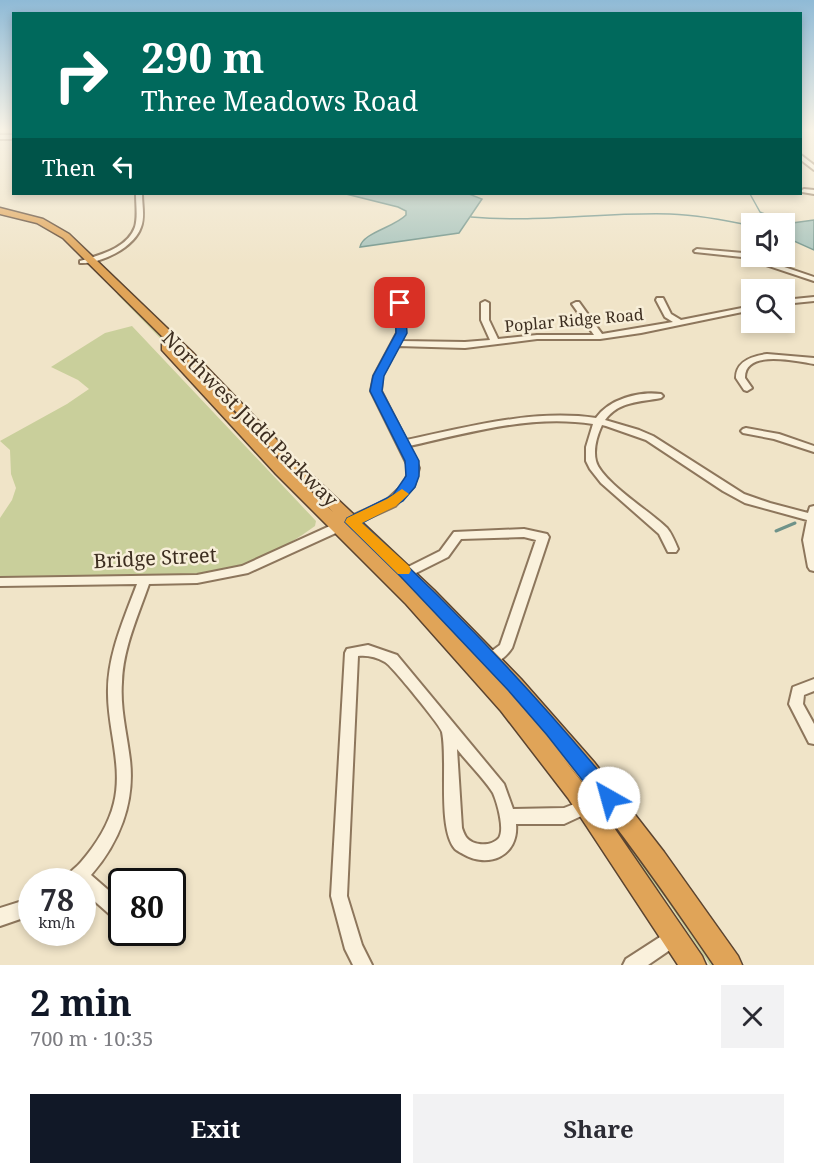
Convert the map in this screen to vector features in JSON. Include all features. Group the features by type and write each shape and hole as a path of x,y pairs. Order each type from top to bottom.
{"highway":[{"name":"Northwest Judd Parkway","path":"0,213 28,217 66,236 88,263 281,471 406,573 554,729 656,860 729,965"},
{"name":"Northwest Judd Parkway","path":"345,524 546,750 587,806 693,965"}],"street":[{"path":"804,191 814,192"},
{"path":"88,263 115,251 132,238 138,227 139,195"},
{"path":"697,251 742,255 814,279"},
{"path":"795,301 814,299"},
{"path":"660,300 668,315 679,323"},
{"path":"397,343 401,333 400,303"},
{"path":"485,303 485,320 495,342"},
{"path":"576,304 600,336"},
{"name":"Poplar Ridge Road","path":"397,343 465,345 537,337 600,336 741,310"},
{"name":"Bridge Street","path":"0,582 197,579 244,570 392,503 410,484 414,468 376,391 378,376 397,343"},
{"path":"747,388 740,380 740,373 746,363 757,358 773,357 814,361"},
{"path":"658,396 620,403 605,411 599,421 591,453 593,466 605,481 664,532 672,549"},
{"path":"404,444 532,419 561,417 599,421 627,428 654,440 747,499 814,515 809,540 814,567"},
{"path":"746,431 776,436 814,449"},
{"path":"406,573 444,554 458,535 524,533 543,537 505,648 490,660"},
{"path":"85,868 96,856 117,822 124,789 115,679 119,654 144,581"},
{"path":"363,965 354,949 339,896 352,653 361,649 369,650 392,659 449,728 499,789 508,817 509,832 504,844 493,852 475,852 461,844 454,829 449,728"},
{"path":"814,685 798,691 796,704 814,738"},
{"path":"508,817 564,816 587,806"},
{"path":"0,917 18,911"},
{"path":"640,963 674,937"}],"green space":[{"path":"119,293 190,362 279,457 277,458 117,294"},
{"path":"132,326 316,521 315,526 257,560 211,572 120,578 0,576 0,518 12,500 16,488 11,474 10,450 0,441 67,404 89,389 78,380 51,367 105,333"},
{"path":"552,736 720,965 710,965 665,898 624,846"}],"water":[{"path":"350,195 472,195 482,199 459,233 360,247 366,238 406,215 406,211"},
{"path":"814,220 814,250 795,241 795,223"}],"waterway":[{"path":"751,195 762,213"},
{"path":"471,217 521,219 670,214 741,224"},
{"path":"776,531 795,523"}],"slow traffic":[{"path":"402,494 392,503 352,522 404,570"}],"route":[{"path":"400,303 401,333 378,376 376,391 414,468 410,484 398,498 352,522 406,573 514,685 554,729 609,798"}]}
